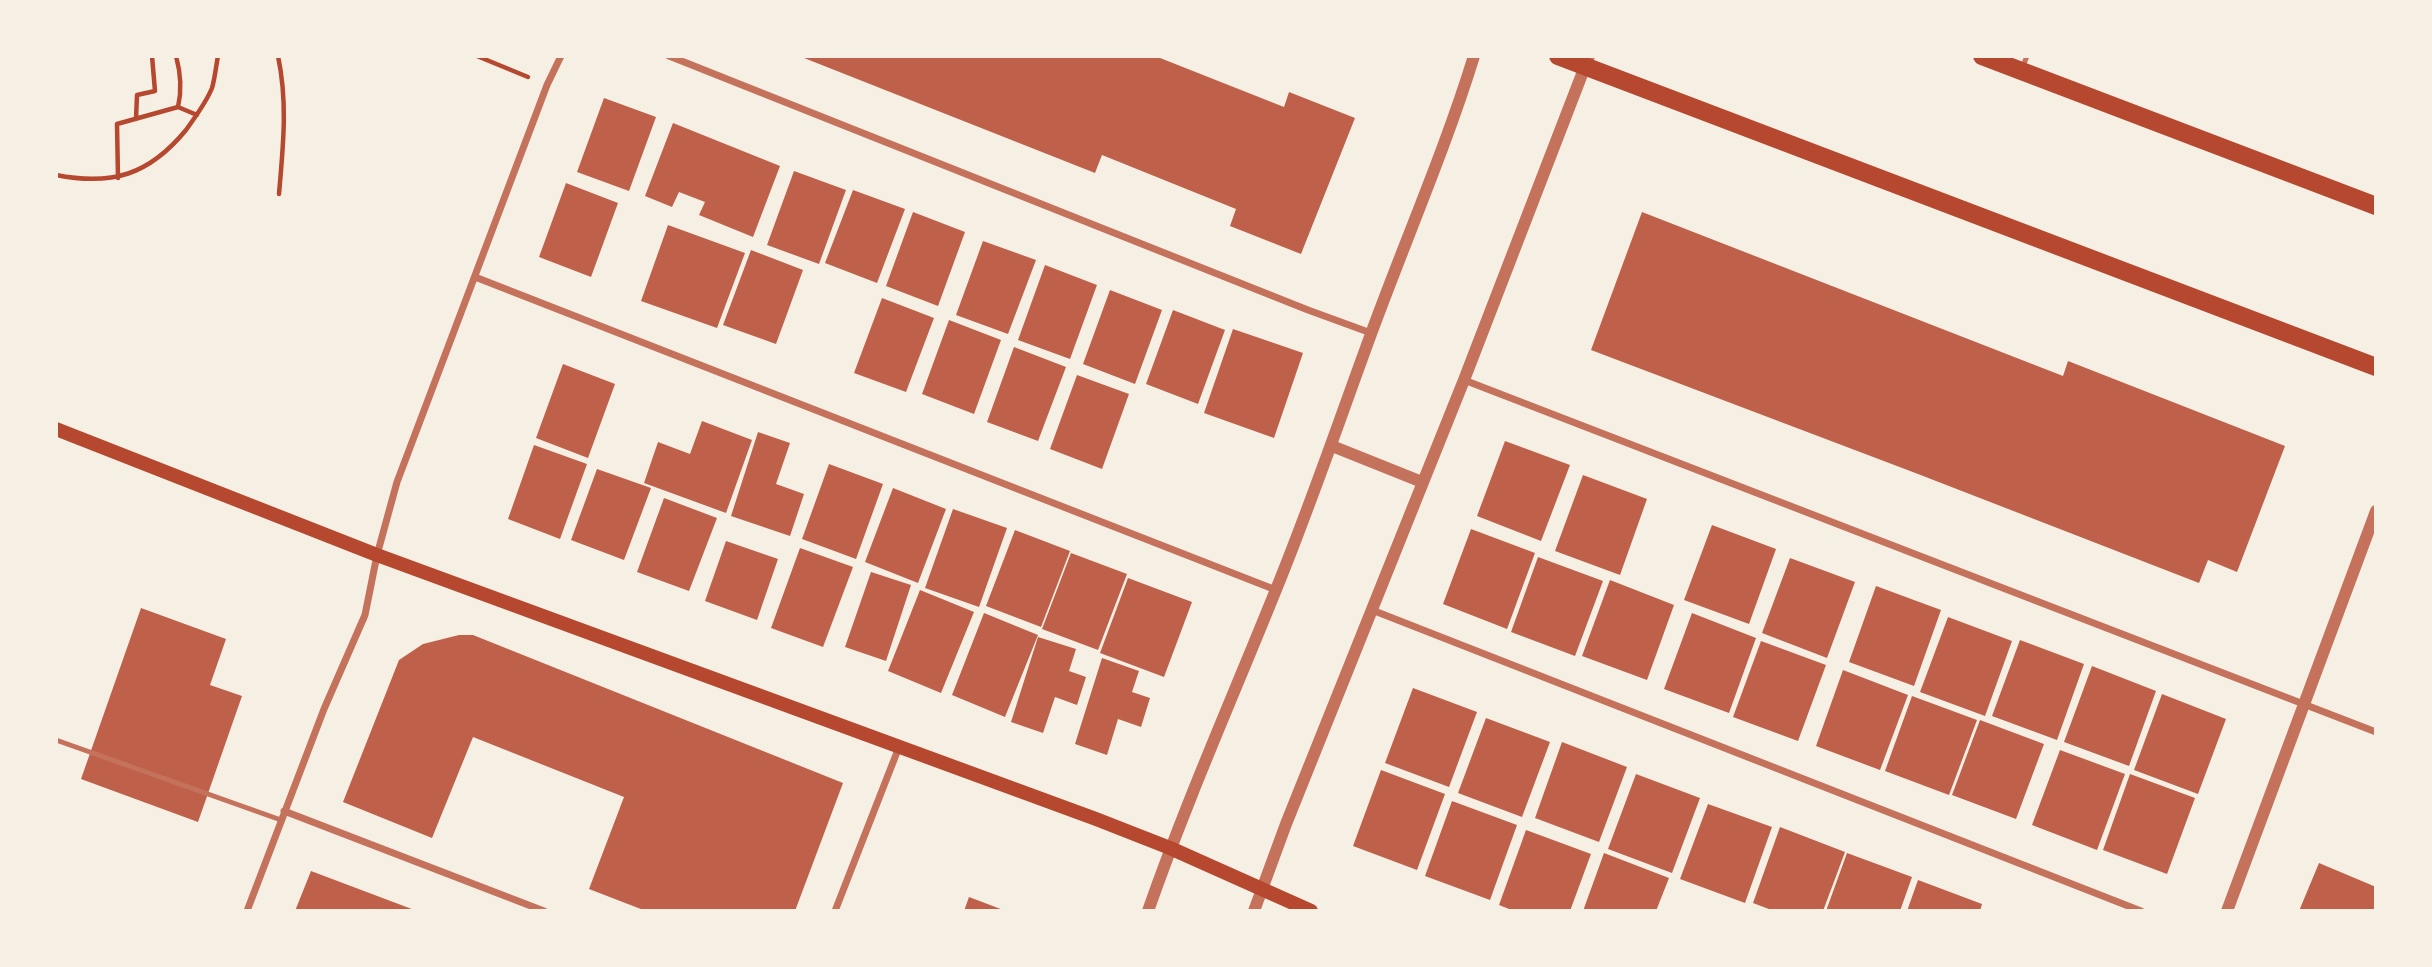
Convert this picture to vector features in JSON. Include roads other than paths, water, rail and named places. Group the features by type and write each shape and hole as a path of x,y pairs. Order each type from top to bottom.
{"main road":[{"path":"1558,56 1587,61 2376,367"},
{"path":"1982,56 2024,64 2376,206"},
{"path":"56,429 377,555 1170,848 1311,911"}],"street":[{"path":"247,911 284,811 365,614 377,555 397,482 547,85 561,56"},
{"path":"669,56 1308,310 1371,332"},
{"path":"1148,911 1170,848 1332,446 1371,332 1456,114 1474,56"},
{"path":"1254,911 1587,61"},
{"path":"475,277 1276,590"},
{"path":"1464,380 2376,732"},
{"path":"1332,446 1422,482"},
{"path":"2227,911 2376,511"},
{"path":"1372,610 2141,911"},
{"path":"835,911 900,747"},
{"path":"284,811 544,911"}],"lane":[{"path":"56,740 281,820"}]}
